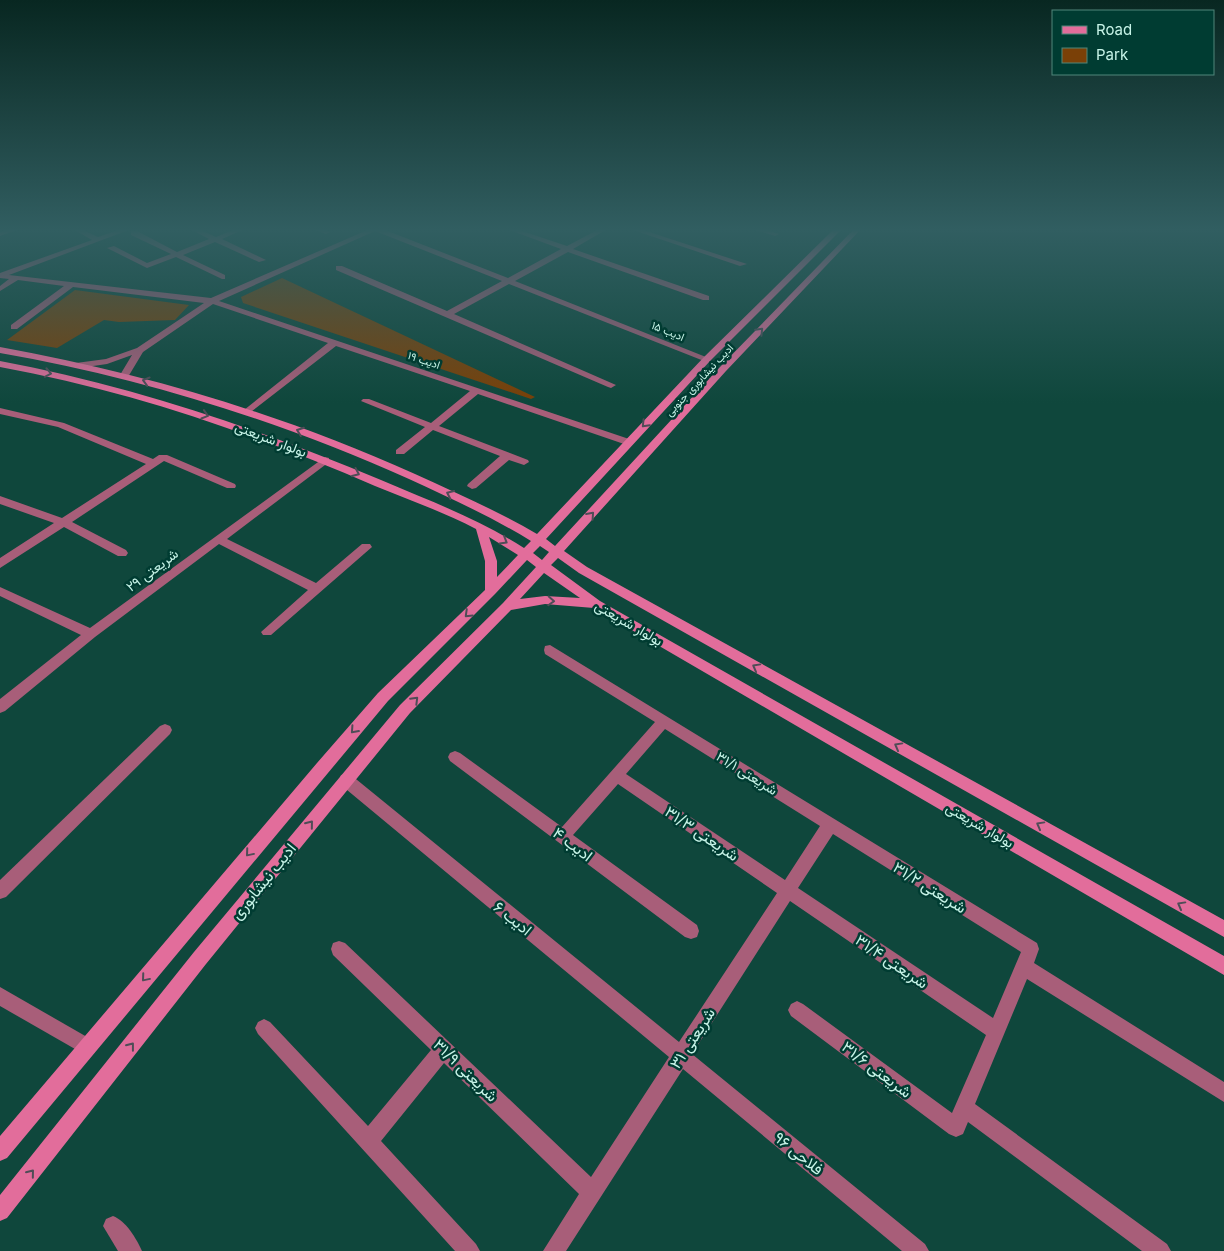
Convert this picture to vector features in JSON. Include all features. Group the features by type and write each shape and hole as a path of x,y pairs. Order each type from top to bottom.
{"main road":[{"name":"ادیب نیشابوری جنوبی","path":"526,554 628,442 707,359 780,286"},
{"name":"ادیب نیشابوری جنوبی","path":"544,566 723,369 803,286"},
{"name":"بولوار شریعتی","path":"0,350 79,364 125,375 247,412 385,463 499,517 540,539 583,570 1224,929"},
{"name":"بولوار شریعتی","path":"0,364 63,376 144,396 214,417 324,460 481,527 544,566 596,604 1224,966"},
{"path":"481,527 491,562 491,591"},
{"name":"ادیب نیشابوری","path":"0,1151 241,862 383,697 526,554"},
{"name":"ادیب نیشابوری","path":"0,1211 200,958 346,780 406,709 544,566"},
{"path":"507,606 545,600 596,604"}],"street":[{"path":"14,327 69,286"},
{"name":"ادیب ۱۹","path":"92,286 212,301 628,442"},
{"path":"79,364 107,361 140,350 212,301 245,286"},
{"path":"383,286 611,385"},
{"path":"448,314 499,286"},
{"name":"ادیب ۱۵","path":"523,286 707,359"},
{"path":"673,286 706,298"},
{"path":"247,412 335,342"},
{"path":"125,375 140,350"},
{"path":"400,452 477,390"},
{"path":"366,401 524,462"},
{"path":"0,411 61,425 153,463"},
{"path":"472,486 507,456"},
{"path":"0,564 164,457 231,486"},
{"name":"شریعتی ۲۹","path":"0,706 90,634 324,460"},
{"path":"0,500 63,522 122,553"},
{"path":"218,539 317,589"},
{"path":"267,632 366,546"},
{"path":"0,591 90,634"},
{"name":"شریعتی ۳۱/۱","path":"550,650 830,825"},
{"path":"563,836 664,721"},
{"path":"0,891 165,730"},
{"name":"ادیب ۴","path":"455,757 691,931"},
{"name":"شریعتی ۳۱/۳","path":"616,775 788,891"},
{"name":"ادیب ۶","path":"346,780 681,1056"},
{"name":"شریعتی ۳۱","path":"554,1251 830,825"},
{"name":"شریعتی ۳۱/۲","path":"830,825 1031,949 1024,966"},
{"name":"شریعتی ۳۱/۴","path":"788,891 996,1031"},
{"name":"شریعتی ۳۱/۹","path":"339,948 592,1192"},
{"path":"1160,1251 964,1108 1024,966 1224,1093"},
{"path":"0,996 88,1047"},
{"name":"شریعتی ۳۱/۶","path":"797,1010 956,1127 964,1108"},
{"path":"264,1028 469,1251"},
{"path":"368,1141 444,1049"},
{"name":"فلاحی ۹۶","path":"681,1056 910,1248"},
{"path":"113,1226 131,1251"}],"green space":[{"path":"264,286 300,286 535,397 531,399 243,303 241,297"},
{"path":"75,290 189,305 175,320 119,322 104,320 57,348 7,340"}]}
